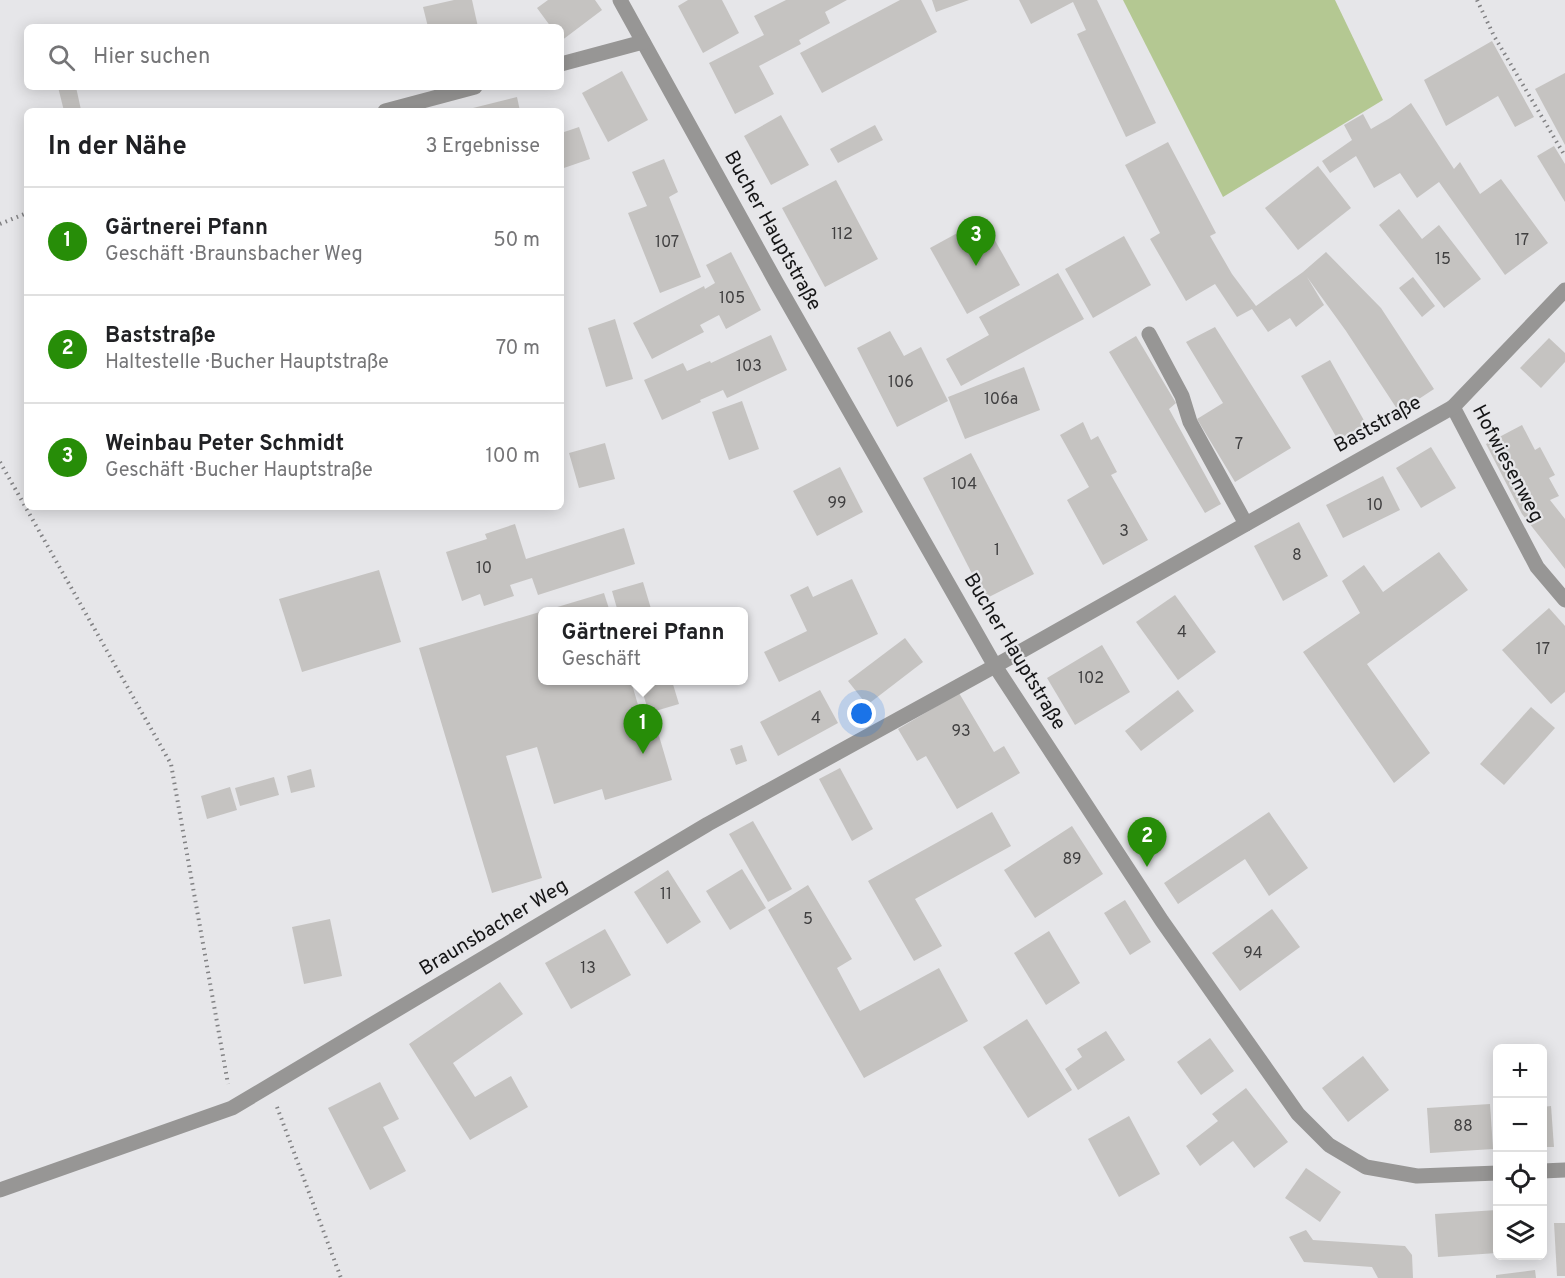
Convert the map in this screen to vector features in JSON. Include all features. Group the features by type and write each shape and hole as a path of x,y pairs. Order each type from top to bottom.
{"street":[{"name":"Bucher Hauptstraße","path":"620,0 776,282 995,666 1162,921 1298,1114 1329,1145 1366,1167 1418,1176 1493,1173"},
{"path":"564,63 643,42"},
{"path":"396,108 464,90"},
{"name":"Baststraße","path":"995,666 1453,407 1565,290"},
{"path":"1149,334 1182,396 1190,422 1246,524"},
{"name":"Hofwiesenweg","path":"1453,407 1537,567 1565,600"},
{"name":"Braunsbacher Weg","path":"0,1190 232,1108 708,824 995,666"},
{"path":"1547,1171 1565,1170"}],"path":[{"path":"1477,0 1494,36 1565,156"},
{"path":"0,224 24,214"},
{"path":"0,462 24,504"},
{"path":"27,510 171,764 232,1108"},
{"path":"270,1087 341,1278"}],"green space":[{"path":"1123,0 1335,0 1383,100 1223,197"}],"building":[{"path":"454,0 472,0 477,24 427,24 423,7"},
{"path":"548,0 595,0 602,10 564,39 564,24 549,24 537,8"},
{"path":"688,0 722,0 739,33 703,53 678,6"},
{"path":"786,0 847,0 825,12 830,23 799,40 801,44 759,66 774,94 735,114 709,63 764,35 754,16"},
{"path":"900,0 921,0 937,32 822,93 800,53"},
{"path":"932,0 969,0 936,12"},
{"path":"1019,0 1097,0 1156,123 1126,137 1077,34 1086,30 1073,2 1031,24"},
{"path":"1492,41 1534,117 1515,127 1498,96 1446,126 1424,80"},
{"path":"622,71 648,120 608,142 582,93"},
{"path":"1565,73 1565,145 1535,89"},
{"path":"59,90 77,90 81,108 63,108"},
{"path":"517,97 519,108 473,108"},
{"path":"1411,103 1454,169 1460,162 1480,194 1501,179 1548,243 1505,275 1439,182 1417,198 1400,173 1374,188 1356,156 1330,173 1322,161 1352,140 1344,125 1363,114 1371,129"},
{"path":"781,115 809,165 771,185 744,136"},
{"path":"875,125 883,140 838,163 830,149"},
{"path":"579,127 590,159 564,168 564,132"},
{"path":"1168,142 1216,233 1210,236 1232,274 1256,306 1326,252 1381,308 1434,389 1399,412 1346,331 1307,277 1324,305 1296,327 1290,318 1268,332 1252,309 1237,317 1215,284 1186,301 1150,239 1160,233 1125,165"},
{"path":"1554,146 1565,164 1565,202 1537,156"},
{"path":"664,159 678,192 669,197 701,277 660,293 628,213 647,206 632,172"},
{"path":"1318,166 1351,208 1298,250 1265,208"},
{"path":"836,180 878,259 825,287 782,208"},
{"path":"1399,209 1422,239 1439,225 1481,279 1444,308 1379,225"},
{"path":"983,219 1020,285 967,314 930,248"},
{"path":"1124,236 1151,285 1093,318 1065,269"},
{"path":"731,252 761,310 726,329 719,315 700,325 704,332 652,359 633,323 704,286 705,289 715,283 706,265"},
{"path":"1058,273 1084,319 961,386 946,359 989,335 979,317"},
{"path":"1413,277 1435,306 1422,317 1399,288"},
{"path":"615,319 633,379 606,387 588,328"},
{"path":"1215,327 1291,448 1235,482 1197,419 1223,403 1186,342"},
{"path":"890,331 904,356 921,347 948,401 897,427 857,348"},
{"path":"771,335 787,370 727,398 723,390 662,420 644,380 683,363 687,371 710,361 711,363"},
{"path":"1136,336 1176,403 1169,409 1221,504 1205,513 1109,352"},
{"path":"1549,338 1565,353 1565,362 1541,388 1520,368"},
{"path":"1330,360 1366,424 1338,440 1301,376"},
{"path":"1024,367 1040,410 965,439 948,397"},
{"path":"742,401 759,449 729,460 712,412"},
{"path":"1083,422 1091,440 1098,436 1117,472 1111,475 1148,540 1103,565 1067,500 1089,487 1060,435"},
{"path":"1522,425 1535,450 1540,447 1555,475 1549,478 1559,496 1550,500 1565,519 1565,569 1522,514 1486,444"},
{"path":"605,443 615,479 579,488 569,453"},
{"path":"1431,447 1456,488 1421,508 1396,468"},
{"path":"971,453 1034,574 985,599 923,478"},
{"path":"840,467 863,512 817,536 793,491"},
{"path":"1383,476 1400,510 1343,538 1326,505"},
{"path":"1299,522 1328,576 1283,601 1254,546"},
{"path":"515,524 526,559 624,528 635,564 538,595 532,578 510,585 514,596 484,606 480,594 462,601 446,552 487,539 485,534"},
{"path":"1439,552 1468,590 1367,664 1430,753 1394,783 1303,652 1360,613 1342,581 1364,565 1383,592"},
{"path":"379,570 401,642 302,672 279,599"},
{"path":"852,579 878,634 779,682 764,652 807,631 790,595 808,586 813,597"},
{"path":"643,582 650,607 617,607 612,591"},
{"path":"604,593 608,607 557,607"},
{"path":"1175,595 1216,652 1178,680 1136,622"},
{"path":"1549,608 1565,626 1565,692 1551,704 1502,650"},
{"path":"538,612 538,685 632,685 641,715 649,713 640,685 673,685 679,704 652,712 672,780 605,800 602,789 554,804 537,747 506,756 542,878 492,893 419,648"},
{"path":"905,638 923,662 867,705 848,681"},
{"path":"1102,645 1130,692 1075,725 1047,678"},
{"path":"820,690 838,723 778,756 760,722"},
{"path":"1178,690 1194,711 1141,751 1125,731"},
{"path":"959,693 994,752 1004,746 1020,773 957,809 926,756 917,761 898,729"},
{"path":"1531,707 1555,728 1504,785 1480,764"},
{"path":"742,745 747,761 736,765 730,749"},
{"path":"840,768 873,829 852,841 819,779"},
{"path":"311,769 315,787 291,793 287,776"},
{"path":"274,777 279,795 240,806 235,788"},
{"path":"230,787 237,810 207,819 201,796"},
{"path":"992,812 1011,846 915,899 942,946 914,961 868,881"},
{"path":"1269,812 1308,868 1269,896 1245,859 1178,904 1164,883"},
{"path":"753,821 792,889 768,902 729,834"},
{"path":"1072,826 1103,874 1035,918 1004,870"},
{"path":"742,869 766,908 730,930 706,891"},
{"path":"668,870 701,922 667,944 634,892"},
{"path":"808,885 852,959 837,968 860,1011 939,968 968,1021 864,1078 768,910"},
{"path":"1125,900 1151,942 1130,955 1104,913"},
{"path":"1272,909 1300,947 1240,991 1212,953"},
{"path":"330,919 342,976 304,984 292,927"},
{"path":"605,929 631,975 571,1009 545,963"},
{"path":"1049,931 1080,983 1046,1005 1014,953"},
{"path":"500,982 523,1014 453,1063 475,1097 511,1076 528,1107 470,1140 409,1044"},
{"path":"1027,1019 1072,1090 1028,1118 983,1047"},
{"path":"1106,1031 1125,1060 1078,1090 1065,1069 1082,1057 1077,1049"},
{"path":"1210,1038 1234,1071 1201,1095 1177,1062"},
{"path":"1363,1056 1389,1090 1348,1122 1322,1088"},
{"path":"380,1082 399,1119 383,1127 406,1171 370,1190 328,1108"},
{"path":"1246,1088 1288,1142 1254,1168 1233,1141 1200,1166 1186,1146 1218,1121 1212,1114"},
{"path":"1490,1104 1493,1149 1430,1153 1427,1108"},
{"path":"1547,1106 1551,1106 1554,1147 1547,1147"},
{"path":"1129,1116 1160,1174 1119,1197 1088,1139"},
{"path":"1306,1168 1341,1192 1320,1222 1285,1198"},
{"path":"1493,1210 1493,1253 1438,1257 1435,1214"},
{"path":"1554,1223 1565,1223 1565,1276 1557,1276"},
{"path":"1306,1230 1313,1240 1405,1246 1412,1255 1413,1278 1378,1278 1372,1267 1304,1262 1289,1237"},
{"path":"1535,1270 1536,1278 1496,1278 1496,1275"}],"place":[{"name":"Weinbau Peter Schmidt","path":"976,266"},
{"name":"Gärtnerei Pfann","path":"643,754"},
{"name":"Baststraße","path":"1147,867"}]}
